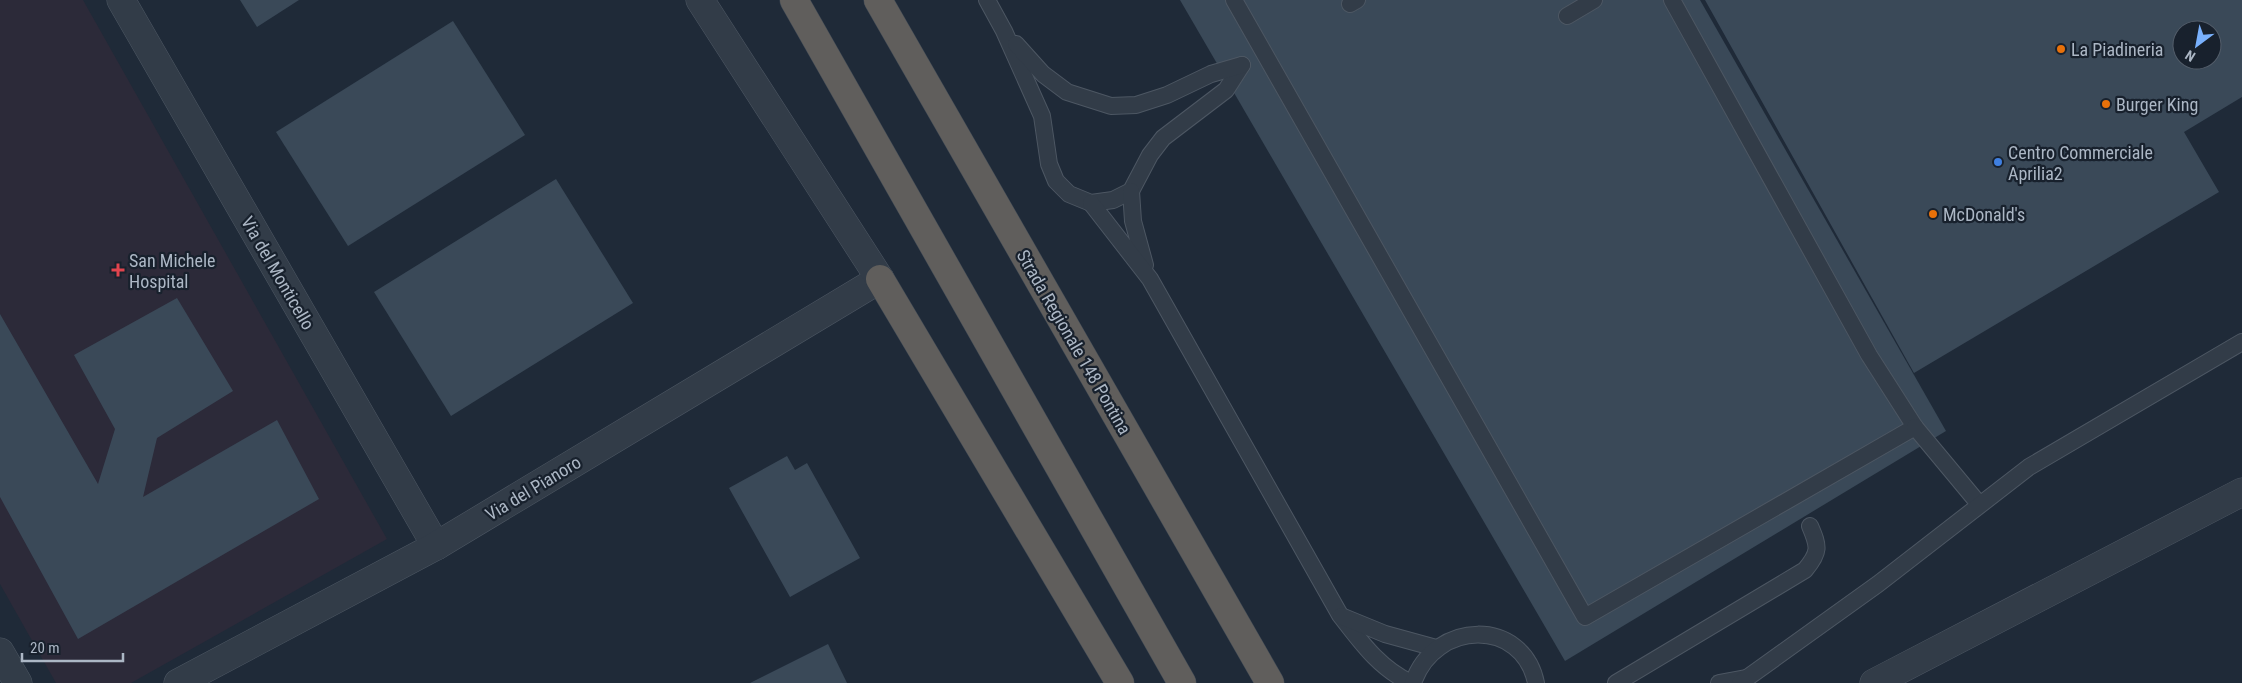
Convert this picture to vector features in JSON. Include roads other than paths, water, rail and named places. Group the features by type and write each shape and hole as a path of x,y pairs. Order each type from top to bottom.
{"highway":[{"path":"794,0 1182,683"},
{"name":"Strada Regionale 148 Pontina","path":"878,0 1270,683"},
{"path":"880,279 1120,683"}],"street":[{"name":"Via del Monticello","path":"121,0 436,546"},
{"path":"700,0 880,279"},
{"name":"Via del Pianoro","path":"178,683 436,546 880,279"},
{"path":"1874,683 2242,492"},
{"path":"0,652 18,683"}],"lane":[{"path":"987,0 1004,31 1042,116 1049,164 1056,181 1069,194 1091,203 1113,200 1131,191"},
{"path":"1234,0 1585,617 1916,427"},
{"path":"1567,0 1567,16 1594,0"},
{"path":"1672,0 1869,355 1916,427 1979,504"},
{"path":"1004,31 1042,74 1067,92 1111,106 1136,105 1167,95 1211,74 1242,65 1226,90 1162,138 1150,155 1131,191 1134,230 1150,280"},
{"path":"1091,203 1150,280 1340,615 1372,656 1397,676 1412,683 1426,658 1436,648 1453,638 1472,634 1492,636 1510,645 1525,658 1536,683"},
{"path":"1719,683 1743,680 1878,584 2029,467 2076,437 2242,342"},
{"path":"1616,683 1805,570 1817,551 1817,543 1810,526"},
{"path":"1340,615 1385,634 1436,648"}],"place":[{"name":"La Piadineria","path":"2061,49"},
{"name":"Burger King","path":"2106,104"},
{"name":"Centro Commerciale Aprilia2","path":"1998,162"},
{"name":"McDonald's","path":"1933,214"},
{"name":"San Michele Hospital","path":"118,270"}]}
